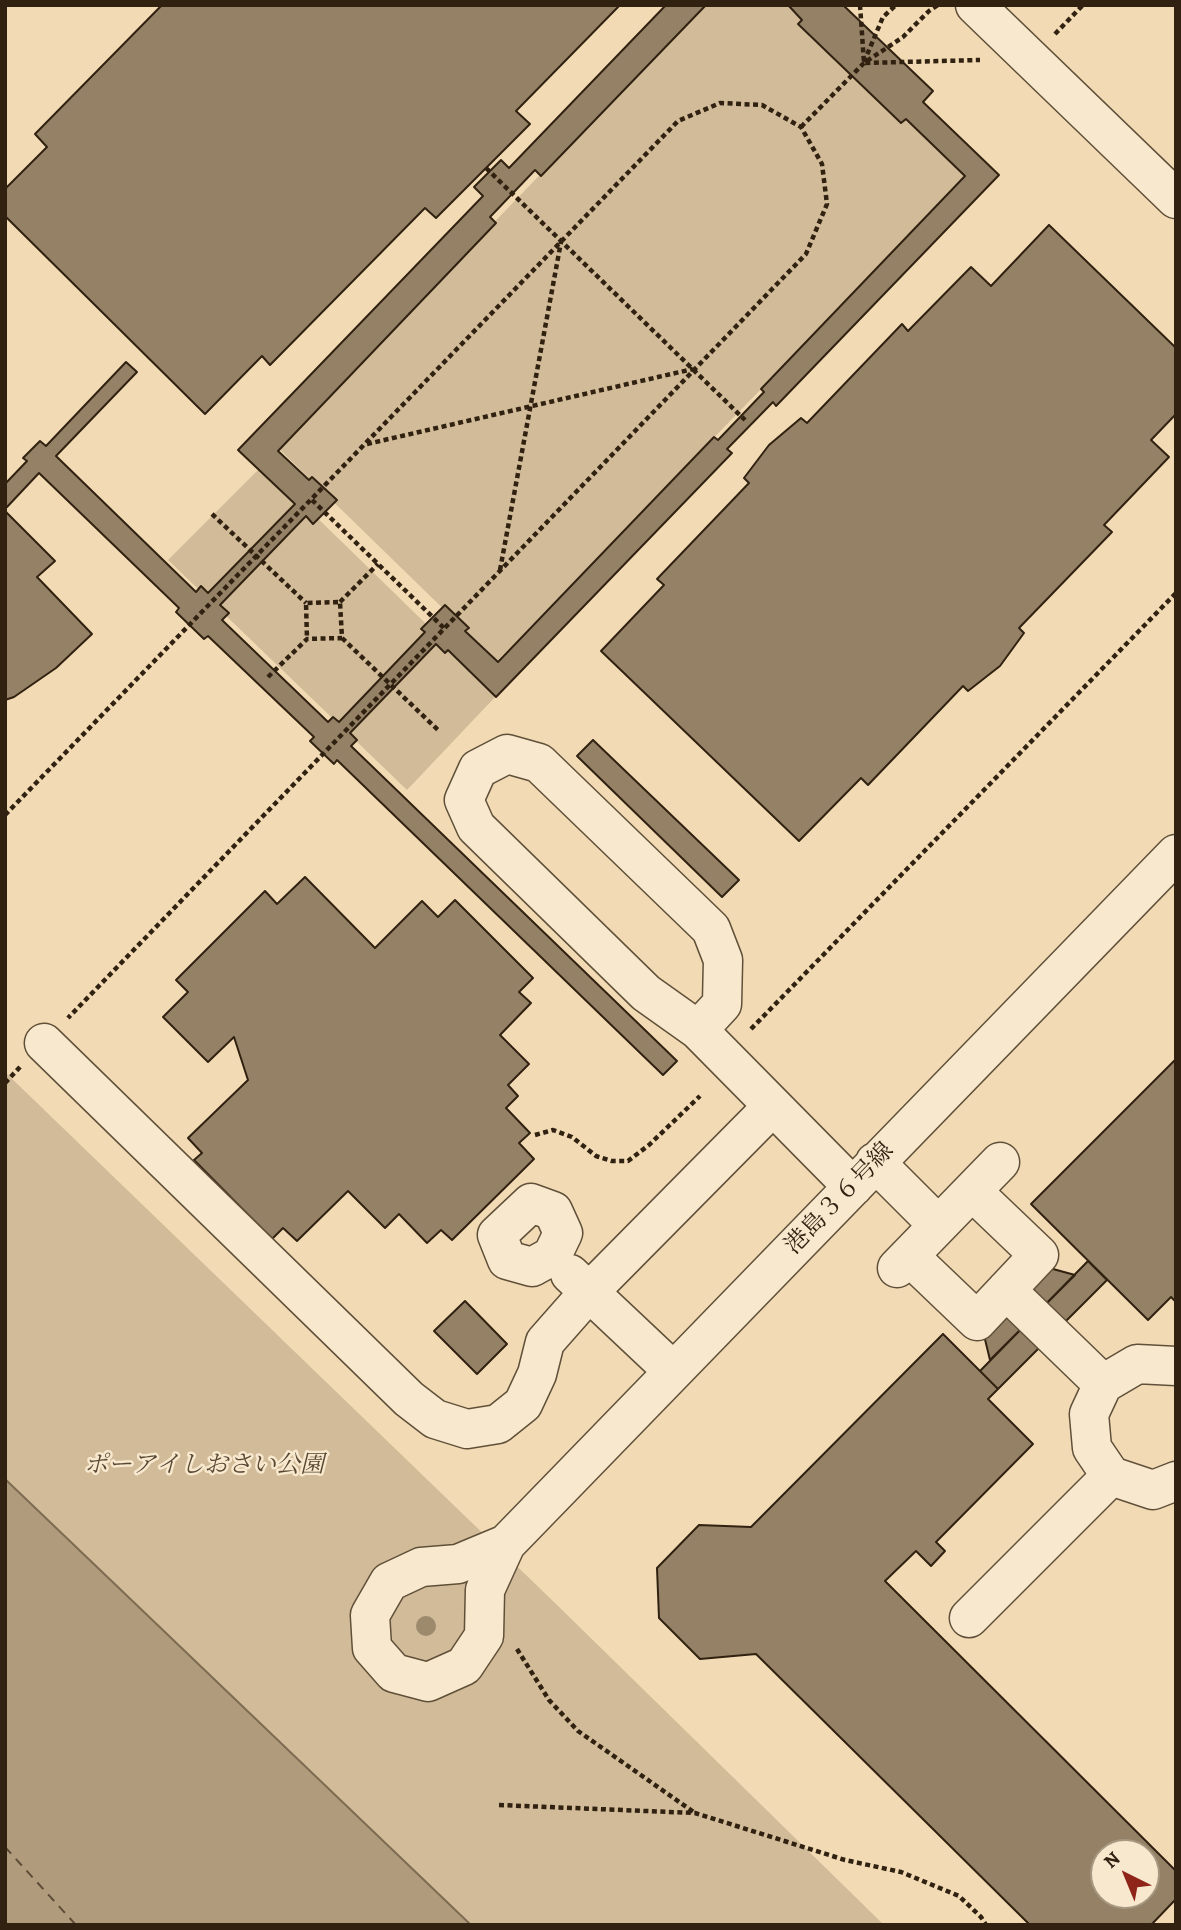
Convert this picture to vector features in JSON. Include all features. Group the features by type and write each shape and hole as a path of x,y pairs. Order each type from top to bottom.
{"street":[{"path":"975,5 1176,199"},
{"path":"698,1030 722,1004 723,960 711,929 539,763 507,754 478,769 464,800 476,827 646,993 698,1030 773,1106 864,1175 938,1225"},
{"name":"港島３６号線","path":"506,1544 1176,854"},
{"path":"44,1043 410,1399 435,1419 467,1429 498,1424 523,1404 537,1374 545,1342 589,1292 773,1106"},
{"path":"972,1191 1039,1255 977,1321 903,1262 1000,1162"},
{"path":"552,1256 673,1371"},
{"path":"1006,1290 1103,1384"},
{"path":"1176,1366 1137,1364 1103,1384 1089,1414 1092,1448 1111,1476 1153,1490 1176,1481"},
{"path":"969,1618 1111,1476"}],"path":[{"path":"860,5 864,63"},
{"path":"864,63 883,17 895,5"},
{"path":"801,127 864,63 903,37 938,5"},
{"path":"864,63 1030,59 1083,5"},
{"path":"5,815 678,121 720,103 762,105 801,127 822,164 827,204 806,254 5,1083"},
{"path":"486,168 746,420"},
{"path":"500,571 561,241"},
{"path":"367,444 693,369"},
{"path":"312,500 444,628"},
{"path":"212,514 306,603 307,639"},
{"path":"306,603 340,602 378,564"},
{"path":"724,1058 1176,593"},
{"path":"340,602 342,638 439,731"},
{"path":"268,677 307,639 342,638"},
{"path":"535,1135 553,1130 572,1137 596,1156 612,1161 628,1161 649,1145 700,1096"},
{"path":"517,1649 549,1700 578,1731 695,1813"},
{"path":"499,1805 695,1813 845,1860 901,1872 959,1896 981,1917 985,1925"}],"green space":[{"path":"704,5 792,5 968,176 497,661 277,447"},
{"path":"263,465 498,694 407,790 168,560"},
{"name":"ポーアイしおさい公園","path":"5,1072 884,1925 471,1925 5,1479"}],"shaded area":[{"path":"5,1479 471,1925 5,1925"}],"building":[{"path":"162,5 620,5 516,111 530,124 436,218 425,208 270,365 262,356 205,414 5,216 5,189 47,147 35,134"},
{"path":"666,5 706,5 541,176 535,170 490,217 496,223 278,451 309,480 312,477 337,500 313,524 306,516 220,605 229,613 222,620 328,722 333,717 339,722 425,632 421,629 445,605 469,628 465,631 498,662 714,437 718,440 764,392 761,389 965,176 906,119 901,123 798,24 802,20 788,5 843,5 933,91 923,102 999,175 776,406 773,402 727,449 732,453 496,697 448,650 445,653 436,644 350,733 357,740 351,746 677,1061 663,1075 337,760 334,764 310,741 314,737 208,636 204,639 176,612 179,608 39,473 7,507 5,484 27,461 23,458 40,441 46,446 126,362 137,372 56,456 196,592 201,586 208,593 295,504 238,450 483,196 474,187 501,160 509,168"},
{"path":"1049,225 1176,348 1176,414 1151,440 1169,457 1104,525 1112,532 1019,628 1024,633 1000,666 968,691 963,686 868,785 861,778 799,841 601,651 664,585 657,579 749,483 744,478 769,445 801,418 807,423 902,324 908,331 971,267 991,286"},
{"path":"5,511 55,561 37,577 92,634 56,668 14,697 5,700"},
{"path":"593,740 739,880 722,897 577,756"},
{"path":"305,877 375,948 422,901 438,917 455,900 533,978 519,992 531,1003 500,1035 529,1064 508,1085 518,1096 506,1108 530,1133 519,1143 534,1159 452,1240 441,1230 427,1243 399,1214 385,1228 348,1191 297,1241 283,1228 272,1239 194,1160 202,1153 188,1138 248,1080 234,1037 208,1062 163,1017 188,992 176,980 265,891 277,904"},
{"path":"1176,1059 1176,1302 1171,1297 1148,1320 1031,1204"},
{"path":"1088,1261 1107,1280 998,1389 980,1371"},
{"path":"1042,1266 1075,1275 990,1360 982,1327"},
{"path":"465,1301 507,1344 477,1374 434,1331"},
{"path":"943,1334 998,1389 988,1399 1033,1444 936,1542 945,1551 931,1566 916,1551 885,1581 1144,1839 1090,1839 1090,1909 1160,1909 1160,1855 1176,1871 1176,1899 1151,1925 1030,1925 756,1654 700,1659 659,1618 657,1568 699,1525 751,1527"}],"ferry route":[{"path":"5,1847 76,1925"}]}
